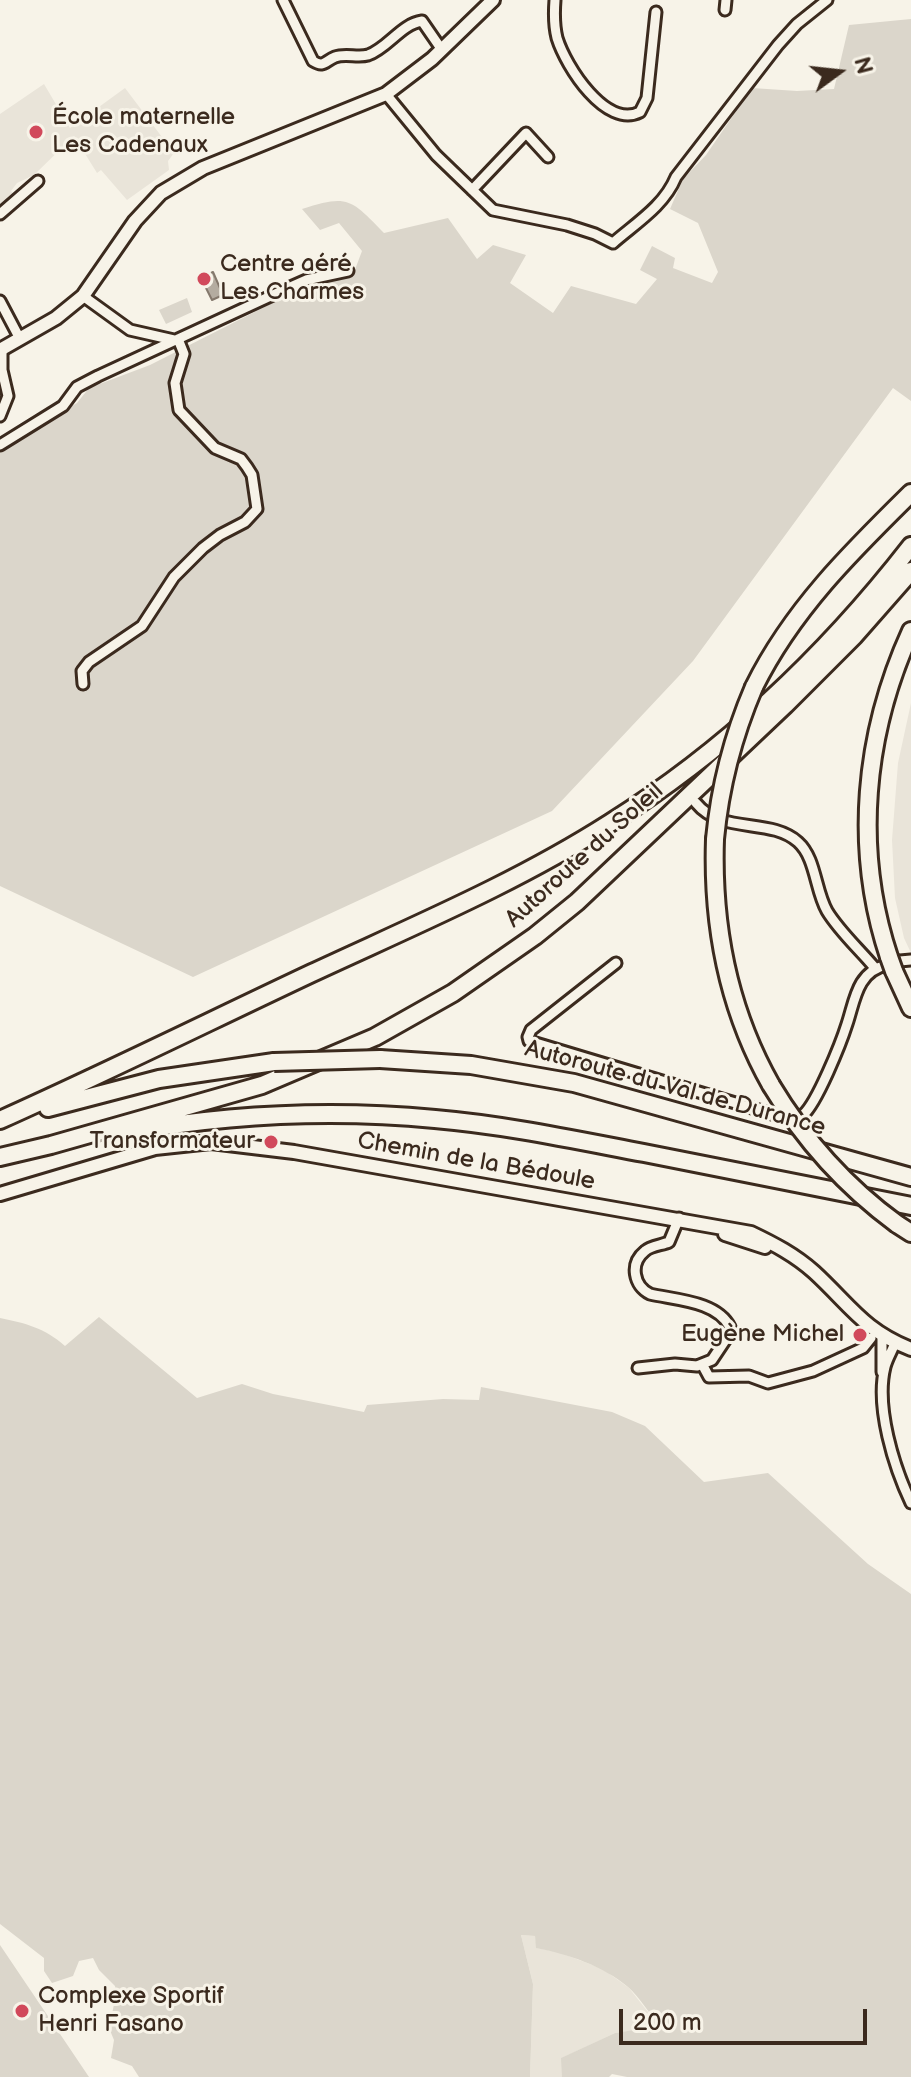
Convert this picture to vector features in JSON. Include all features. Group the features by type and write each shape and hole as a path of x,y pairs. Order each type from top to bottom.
{"highway":[{"path":"904,1229 858,1193 823,1158 771,1085 746,1033 727,977 716,916 715,839 726,765 754,687 782,637 816,591 911,493"},
{"name":"Autoroute du Soleil","path":"0,1121 511,880 611,823 701,759 797,675 868,599 911,546"},
{"name":"Autoroute du Soleil","path":"0,1157 229,1096 299,1071 398,1025 478,977 535,936 589,891 785,705 854,636 911,571"},
{"path":"911,631 881,716 867,799 870,876 892,964 911,1008"},
{"name":"Autoroute du Val de Durance","path":"0,1121 141,1083 228,1067 274,1062 380,1059 471,1065 574,1083 911,1177"},
{"path":"51,1145 233,1117 306,1113 403,1116 544,1134 911,1206"}],"street":[{"path":"283,0 313,61 318,65 335,57 366,56 382,48 415,22 422,21 442,50"},
{"path":"0,416 8,396 1,350 56,318 83,296 146,206 181,178 386,94 442,50 493,0"},
{"path":"555,0 557,37 576,78 597,100 620,115 627,116 640,112 647,98 656,12"},
{"path":"386,94 436,155 497,212 567,225 613,243 659,204 676,177 778,45 797,24 827,0"},
{"path":"472,190 526,133 548,157"},
{"path":"0,214 38,181"},
{"path":"0,445 63,406 77,387 297,284 348,271"},
{"path":"83,296 130,330 176,340 184,354 175,383 179,410 215,448 241,459 252,475 257,509 245,522 220,535 186,564 142,626 89,662 82,671 83,684"},
{"path":"0,301 20,339"},
{"path":"696,803 711,817 778,831 801,844 827,911 875,968"},
{"path":"616,963 528,1032 529,1041 789,1120 802,1116 812,1101 841,1041 858,987 875,968 911,960"},
{"name":"Chemin de la Bédoule","path":"0,1194 143,1151 211,1142 294,1152 678,1221"},
{"name":"Chemin de la Bédoule","path":"0,1201 134,1160 198,1149 279,1157 741,1230 776,1244 806,1265 884,1342 911,1356"},
{"path":"638,1368 675,1364 697,1366 712,1360 728,1336 730,1327 725,1316 715,1310 640,1290 635,1280 637,1262 645,1250 669,1242 678,1221"},
{"path":"702,1364 709,1377 749,1376 768,1383 813,1371 884,1342 884,1387 893,1459 911,1503"},
{"name":"Chemin de la Bédoule","path":"884,1342 911,1349"}],"shaded area":[{"path":"911,19 911,401 893,388 693,661 552,811 193,977 0,886 0,450 77,403 89,388 150,365 300,289 353,275 362,251 339,223 320,230 302,209 317,204 348,203 364,213 384,233 448,218 477,259 493,245 526,255 510,283 553,313 571,286 636,304 657,279 640,270 652,246 675,258 673,268 712,283 718,272 698,223 670,209 683,179 706,155 752,88 797,91 834,89 849,25"},
{"path":"44,84 70,128 125,88 174,153 168,161 169,170 127,200 101,170 97,173 74,136 34,175 17,183 11,191 15,196 0,205 0,114"},
{"path":"213,272 223,295 212,300 201,278"},
{"path":"187,298 192,312 166,324 159,310"},
{"path":"911,703 911,953 904,938 895,898 892,840 898,763"},
{"path":"99,1317 197,1398 242,1384 273,1394 364,1412 367,1405 443,1399 479,1400 481,1387 612,1412 645,1426 704,1482 768,1473 868,1564 911,1594 911,2077 627,2077 612,2074 609,2077 562,2077 561,2058 615,2033 659,2026 637,1996 608,1973 585,1962 536,1948 535,1936 521,1935 533,1984 530,2077 139,2077 132,2066 111,2058 114,2040 109,2028 115,1986 99,1970 93,1958 79,1961 73,1976 52,1983 44,1971 44,1958 0,1924 0,1318 34,1327 65,1346"},
{"path":"521,1935 535,1936 537,1948 558,1952 603,1969 629,1988 660,2027 615,2033 562,2058 562,2077 530,2077 533,1984"},
{"name":"Complexe Sportif Henri Fasano","path":"0,1945 89,2077 0,2077"}],"place":[{"name":"École maternelle Les Cadenaux","path":"36,132"},
{"name":"Centre aéré Les Charmes","path":"204,279"},
{"name":"Transformateur","path":"271,1142"},
{"name":"Eugène Michel","path":"860,1335"},
{"name":"Complexe Sportif Henri Fasano","path":"22,2011"}]}
